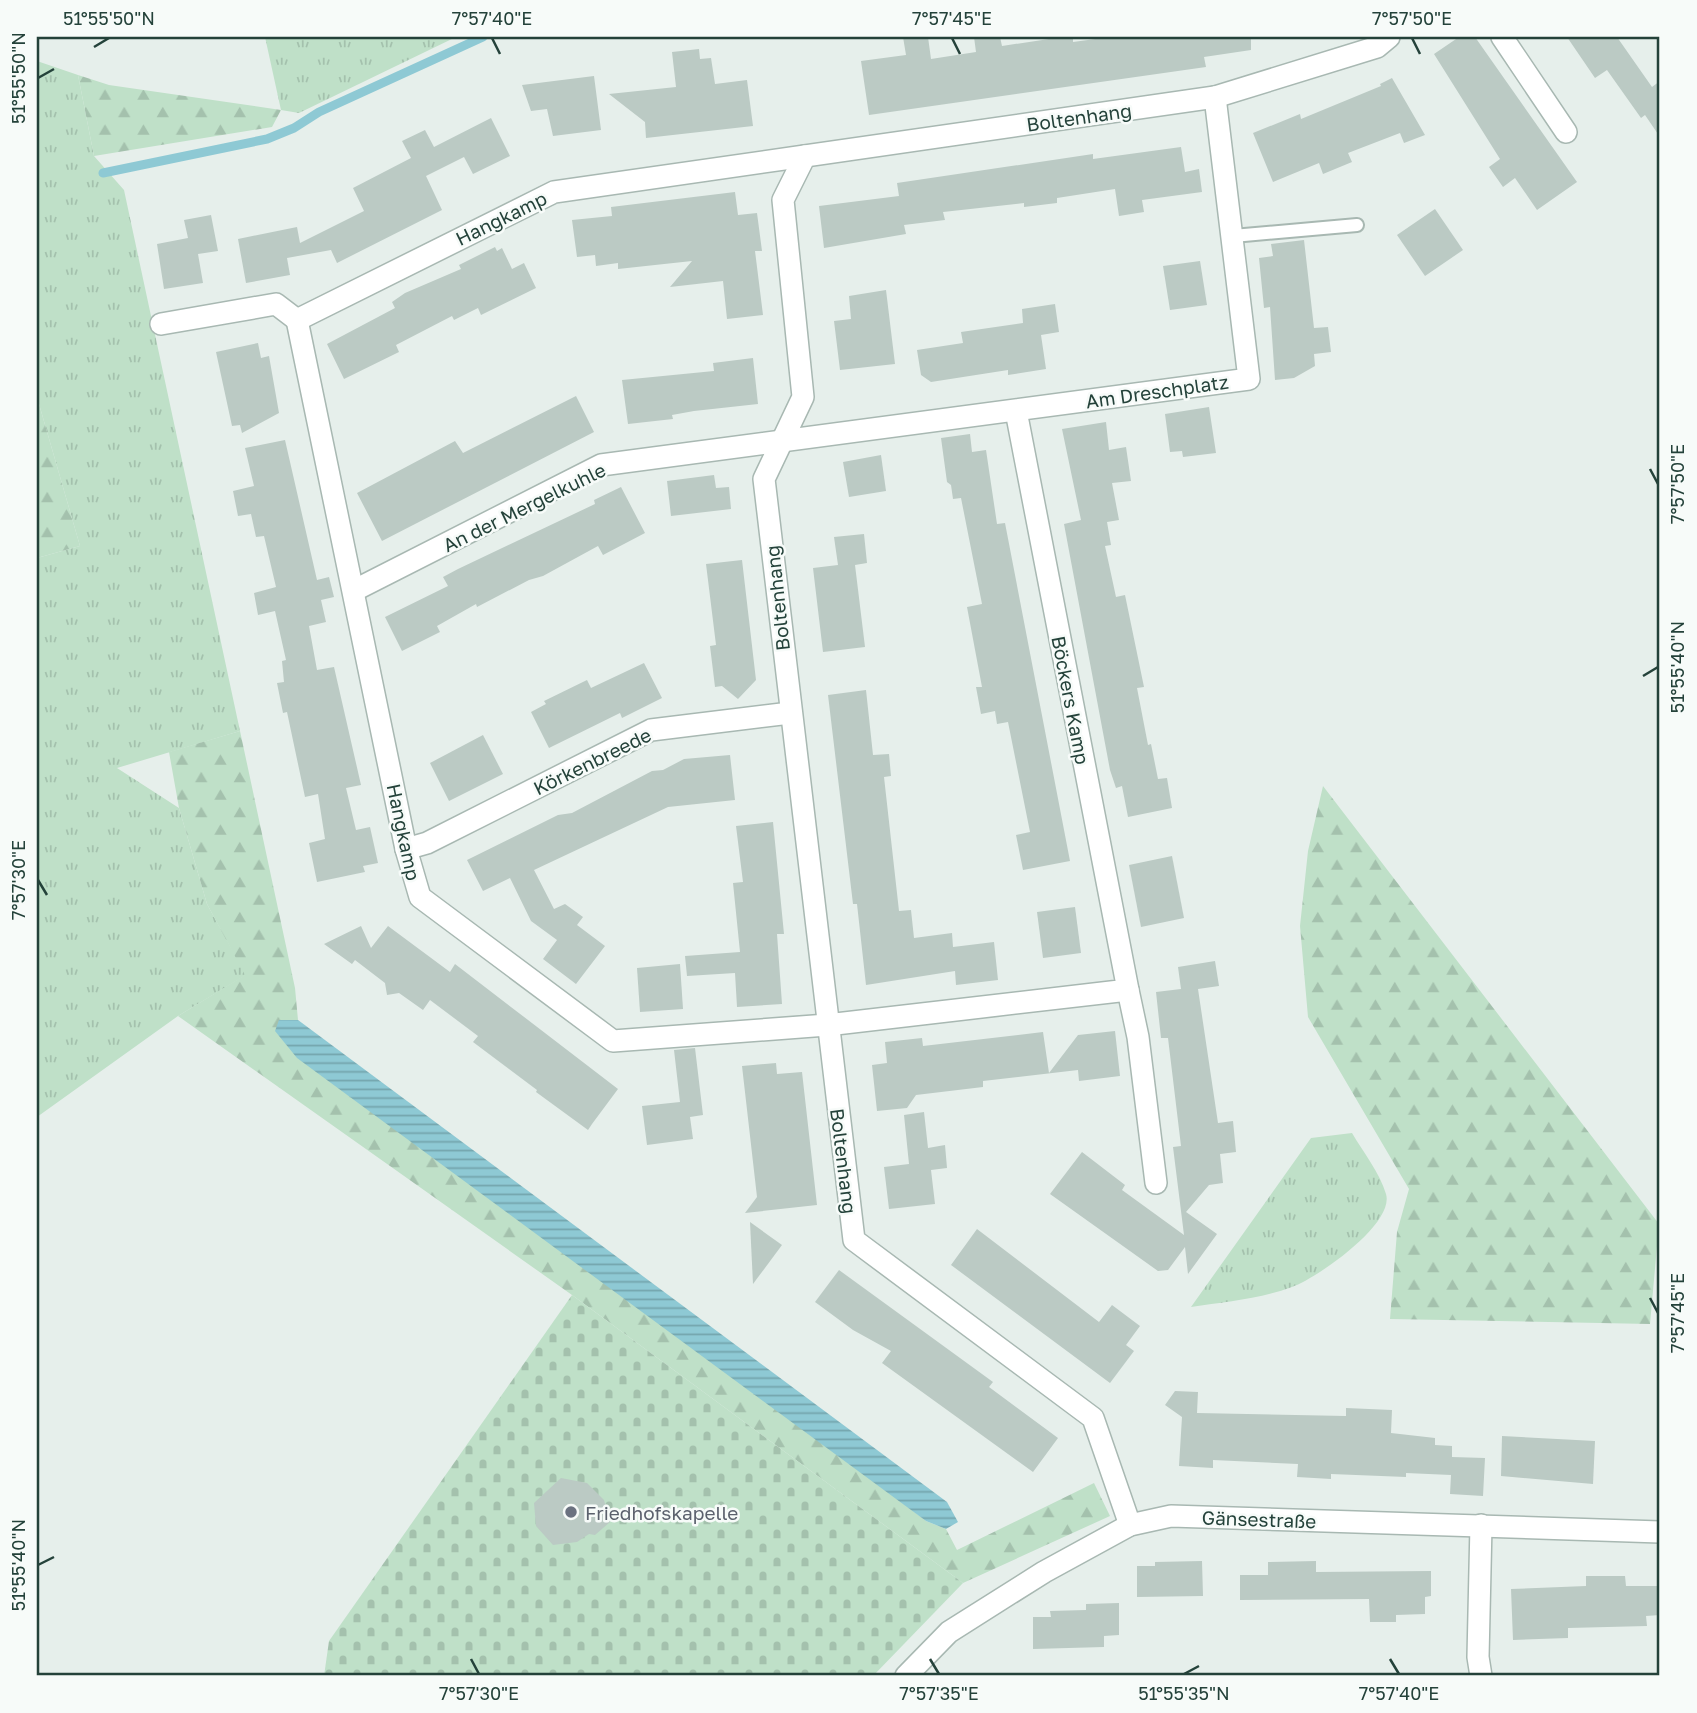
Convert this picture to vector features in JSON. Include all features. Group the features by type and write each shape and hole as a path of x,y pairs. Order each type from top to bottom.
{"street":[{"name":"Boltenhang","path":"1130,1525 1093,1418 854,1240 764,479 785,440 803,397 783,200 805,156 1215,97 1377,47 1390,37"},
{"path":"1502,37 1566,132"},
{"name":"Am Dreschplatz","path":"785,440 1249,379 1215,97"},
{"name":"Hangkamp","path":"805,156 554,192 297,320 355,590 406,849 420,897 613,1041 827,1025"},
{"path":"161,324 276,304 297,320"},
{"name":"Böckers Kamp","path":"1016,411 1138,1037 1156,1183"},
{"name":"An der Mergelkuhle","path":"355,590 601,465 785,440"},
{"name":"Körkenbreede","path":"406,849 427,843 651,730 790,713"},
{"path":"827,1025 1128,989"},
{"name":"Gänsestraße","path":"906,1676 949,1632 1044,1572 1130,1525 1171,1516 1660,1532"},
{"path":"1481,1525 1478,1657 1481,1676"}],"lane":[{"path":"1233,236 1357,225"}],"green space":[{"path":"265,37 456,37 299,113 281,110"},
{"path":"37,61 78,75 94,156 124,190 240,731 117,768 179,808 207,904 246,975 178,1016 37,1117 37,558 80,546 37,397"},
{"path":"78,75 109,85 281,110 272,127 94,156"},
{"path":"37,397 80,546 37,558"},
{"path":"240,731 295,988 298,1020 279,1020 926,1521 946,1529 957,1550 1094,1483 1110,1516 963,1583 572,1295 178,1016 245,975 207,904 179,808 169,752"},
{"path":"1323,786 1659,1224 1650,1324 1390,1319 1397,1232 1409,1189 1308,1017 1300,926 1308,851"},
{"path":"1352,1133 1376,1170 1386,1194 1386,1206 1367,1234 1335,1262 1292,1287 1255,1297 1191,1307 1311,1138"},
{"path":"572,1295 963,1583 873,1676 324,1676 329,1641"}],"water":[{"path":"279,1020 298,1020 947,1502 958,1522 946,1529 926,1521 297,1058 275,1031"}],"building":[{"path":"903,37 928,37 931,59 976,52 974,37 1000,37 1002,46 1062,37 1073,37 1073,42 1110,37 1251,37 1251,50 1204,57 1206,67 869,115 861,61 906,55"},
{"path":"1459,37 1475,37 1577,182 1537,210 1515,178 1503,187 1489,167 1500,159 1434,54"},
{"path":"1567,37 1617,37 1652,87 1660,81 1660,137 1645,115 1641,118 1607,70 1595,78"},
{"path":"699,49 700,59 711,58 715,84 747,80 753,126 646,138 645,122 609,94 676,87 672,52"},
{"path":"594,76 601,130 553,136 547,109 531,111 522,85"},
{"path":"1392,78 1425,135 1404,143 1400,133 1348,153 1352,162 1323,174 1319,163 1273,182 1253,133 1300,114 1301,119 1381,86 1380,84"},
{"path":"491,118 510,156 473,174 464,157 426,176 442,210 337,263 331,250 287,258 290,275 246,283 238,239 297,227 300,243 364,211 353,188 411,158 402,141 425,130 434,147"},
{"path":"1181,147 1185,172 1199,169 1202,192 1142,200 1144,212 1119,216 1115,189 1057,198 1057,203 1024,207 1024,203 943,212 945,220 904,225 906,234 824,248 819,206 899,196 897,183 1093,154 1093,159"},
{"path":"735,192 738,215 757,213 762,251 755,251 763,315 727,319 723,281 670,287 692,261 618,269 618,263 596,266 595,255 577,257 572,220 612,216 611,207"},
{"path":"1435,209 1463,250 1425,276 1397,235"},
{"path":"211,215 218,251 198,254 203,283 164,289 157,244 188,238 184,220"},
{"path":"1304,240 1314,328 1328,327 1331,352 1314,354 1315,366 1294,378 1275,380 1270,307 1264,308 1259,258 1273,256 1271,244"},
{"path":"495,247 497,251 502,248 512,269 524,263 536,288 481,315 478,308 454,320 452,316 396,345 399,352 344,379 327,344 395,308 392,302 405,293 461,269 459,265"},
{"path":"1200,261 1207,305 1170,310 1163,266"},
{"path":"886,290 895,364 840,370 834,321 851,319 849,296"},
{"path":"1055,304 1059,332 1041,335 1046,369 1008,375 1008,370 931,382 921,375 917,350 963,343 961,332 1023,323 1022,309"},
{"path":"258,343 261,358 269,356 279,413 242,433 240,425 232,426 216,352"},
{"path":"753,358 758,404 694,411 672,415 673,419 628,424 622,380 714,371 713,363"},
{"path":"576,396 594,432 382,541 357,493 455,441 463,453"},
{"path":"1209,407 1216,453 1183,457 1182,451 1170,452 1165,414"},
{"path":"1106,422 1109,450 1126,447 1131,481 1112,483 1119,520 1107,522 1111,545 1105,546 1116,597 1125,595 1144,687 1137,688 1148,745 1151,744 1158,779 1167,778 1172,808 1128,817 1122,786 1116,788 1110,770 1064,524 1081,520 1062,429"},
{"path":"970,434 972,452 986,450 997,524 1005,523 1070,861 1023,870 1016,835 1030,832 1008,722 997,724 995,711 981,714 976,687 982,687 967,607 982,604 961,498 953,499 951,485 947,482 941,438"},
{"path":"285,440 317,580 329,577 334,597 321,600 326,622 309,626 317,670 334,667 361,785 346,788 356,830 370,827 378,863 363,866 365,872 317,882 309,843 325,839 318,794 305,797 287,712 283,713 277,683 284,682 282,661 286,660 275,611 258,615 254,593 276,587 264,536 256,537 251,514 238,516 233,491 254,486 245,448"},
{"path":"881,455 886,491 849,497 843,462"},
{"path":"714,475 716,488 729,487 731,509 671,516 667,481"},
{"path":"621,487 645,533 603,555 598,546 543,576 529,580 477,607 476,604 437,626 440,632 402,651 385,617 448,586 443,577 595,504 594,500"},
{"path":"864,534 867,563 855,565 865,647 823,652 813,568 838,565 834,537"},
{"path":"742,560 756,680 738,699 722,686 715,687 710,646 716,645 706,564"},
{"path":"644,663 662,698 622,718 620,713 549,748 531,712 546,704 544,701 587,680 591,688"},
{"path":"866,690 873,755 889,754 891,776 884,777 899,911 911,910 914,938 952,933 953,947 994,942 998,980 956,985 955,971 866,985 857,904 853,904 828,695"},
{"path":"483,735 503,774 449,801 430,763"},
{"path":"730,755 735,800 668,807 534,870 554,909 565,904 583,917 577,925 605,946 576,984 543,959 557,940 531,921 510,878 483,891 467,860 558,815 572,813 652,771 663,770 684,759"},
{"path":"773,822 784,934 777,934 782,1004 737,1007 735,973 687,976 685,956 740,952 733,883 743,882 736,826"},
{"path":"1172,856 1184,918 1141,927 1129,865"},
{"path":"1075,907 1081,953 1043,958 1037,912"},
{"path":"361,926 371,948 388,926 450,972 455,964 618,1089 588,1130 473,1042 478,1036 430,1000 423,1010 399,993 387,995 385,983 355,960 352,964 324,944"},
{"path":"1215,961 1219,986 1198,989 1218,1123 1233,1121 1236,1152 1220,1154 1223,1183 1209,1185 1186,1212 1217,1234 1188,1274 1185,1247 1168,1270 1158,1271 1050,1194 1082,1152 1125,1185 1122,1190 1184,1235 1173,1147 1181,1146 1168,1038 1161,1038 1156,992 1181,989 1178,967"},
{"path":"680,964 683,1009 640,1012 637,968"},
{"path":"1115,1031 1120,1076 1079,1081 1078,1070 983,1081 983,1087 916,1095 907,1108 877,1111 872,1065 887,1063 885,1042 922,1038 923,1046 1043,1032 1049,1073 1078,1035"},
{"path":"695,1048 703,1115 690,1117 693,1139 647,1145 642,1106 680,1102 674,1050"},
{"path":"776,1063 777,1074 802,1072 817,1205 745,1213 757,1197 742,1066"},
{"path":"924,1112 928,1148 945,1145 947,1168 931,1170 935,1204 889,1209 884,1167 909,1164 904,1115"},
{"path":"750,1222 782,1245 753,1284"},
{"path":"977,1229 1099,1322 1112,1305 1140,1326 1126,1345 1134,1351 1110,1383 951,1265"},
{"path":"839,1270 993,1382 989,1387 1058,1438 1033,1472 882,1363 891,1351 853,1330 815,1302"},
{"path":"1175,1391 1198,1392 1197,1413 1346,1416 1346,1408 1392,1410 1391,1433 1435,1438 1435,1445 1452,1446 1452,1457 1485,1458 1483,1496 1450,1494 1451,1475 1406,1473 1406,1477 1331,1474 1331,1479 1297,1477 1298,1464 1213,1460 1213,1468 1179,1466 1182,1417 1165,1405"},
{"path":"1502,1436 1595,1441 1593,1484 1501,1476"},
{"name":"Friedhofskapelle","path":"561,1478 587,1483 604,1500 610,1522 595,1535 589,1534 577,1542 553,1545 536,1526 534,1503"},
{"path":"1202,1561 1203,1596 1137,1597 1137,1566 1155,1566 1155,1562"},
{"path":"1316,1561 1316,1572 1431,1571 1431,1596 1425,1597 1425,1614 1396,1615 1396,1622 1370,1622 1369,1599 1240,1600 1240,1575 1268,1575 1268,1562"},
{"path":"1586,1576 1625,1576 1626,1586 1660,1586 1660,1615 1646,1616 1647,1626 1568,1628 1568,1638 1513,1640 1511,1589 1586,1586"},
{"path":"1119,1603 1119,1635 1104,1636 1104,1647 1033,1649 1033,1617 1051,1617 1050,1611 1086,1610 1086,1604"}],"waterway":[{"path":"103,173 267,139 294,128 319,112 483,37"}],"place":[{"name":"Friedhofskapelle","path":"571,1512"}]}
